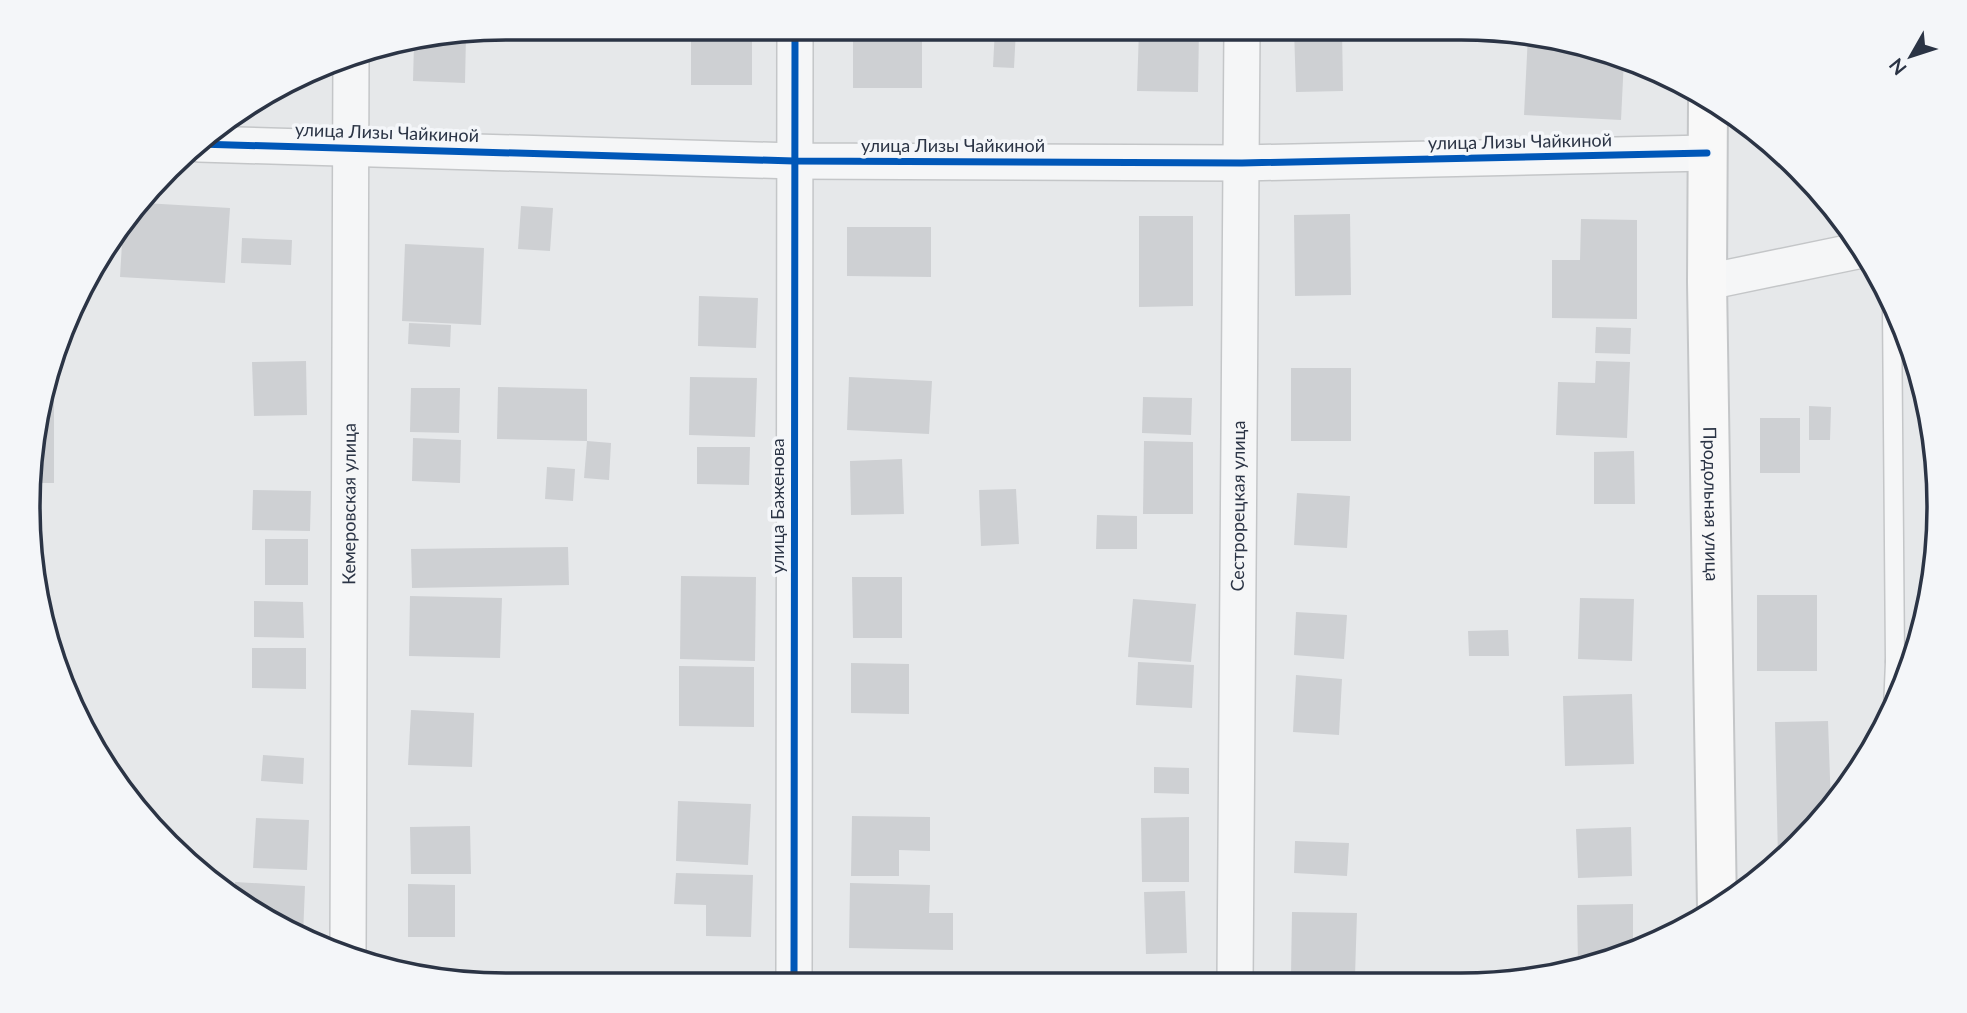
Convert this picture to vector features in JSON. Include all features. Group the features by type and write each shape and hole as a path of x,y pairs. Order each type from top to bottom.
{"main road":[{"name":"Продольная улица","path":"1708,111 1707,282 1717,896"}],"street":[{"name":"улица Баженова","path":"794,973 795,40"},
{"name":"Сестрорецкая улица","path":"1235,973 1242,40"},
{"name":"Кемеровская улица","path":"348,945 351,67"},
{"name":"улица Лизы Чайкиной","path":"214,144 794,161 1242,163 1707,153"},
{"path":"1707,282 1851,252"}],"lane":[{"path":"1893,333 1903,654"}],"building":[{"path":"691,40 752,40 752,85 691,85"},
{"path":"853,40 922,40 922,88 853,88"},
{"path":"994,40 1015,40 1014,68 993,67"},
{"path":"1139,40 1199,40 1198,92 1137,91"},
{"path":"1294,40 1342,40 1343,91 1296,92"},
{"path":"466,42 465,83 413,81 414,50"},
{"path":"1527,45 1581,56 1623,70 1621,120 1524,115"},
{"path":"152,203 230,208 225,283 120,277 122,243"},
{"path":"521,206 553,208 550,251 518,249"},
{"path":"1350,214 1351,295 1295,296 1294,215"},
{"path":"1139,216 1193,216 1193,306 1139,307"},
{"path":"1581,219 1637,220 1637,319 1552,318 1552,260 1580,260"},
{"path":"847,227 931,227 931,277 847,276"},
{"path":"242,238 292,240 291,265 241,263"},
{"path":"405,244 484,248 481,325 402,321"},
{"path":"699,296 758,298 756,348 698,346"},
{"path":"409,323 451,325 450,347 408,344"},
{"path":"1596,327 1631,328 1630,354 1595,353"},
{"path":"306,361 307,415 254,416 252,362"},
{"path":"1596,361 1630,362 1627,438 1556,435 1558,382 1595,383"},
{"path":"1291,368 1351,368 1351,441 1291,441"},
{"path":"690,377 757,378 755,437 689,435"},
{"path":"849,377 932,381 929,434 847,430"},
{"path":"498,387 587,389 587,441 497,439"},
{"path":"411,388 460,388 459,433 410,432"},
{"path":"54,395 54,483 41,483 44,446"},
{"path":"1143,397 1192,398 1191,435 1142,433"},
{"path":"1809,406 1831,407 1830,440 1809,440"},
{"path":"1760,418 1800,418 1800,473 1760,473"},
{"path":"413,438 461,440 460,483 412,481"},
{"path":"587,441 611,443 609,480 584,478"},
{"path":"1144,441 1193,442 1193,514 1143,514"},
{"path":"697,447 750,447 749,485 697,484"},
{"path":"1634,451 1635,504 1594,504 1594,452"},
{"path":"902,459 904,514 851,515 850,461"},
{"path":"547,467 575,469 573,501 545,499"},
{"path":"1016,489 1019,544 981,546 979,490"},
{"path":"253,490 311,491 310,531 252,530"},
{"path":"1297,493 1350,496 1347,548 1294,545"},
{"path":"1097,515 1137,516 1137,549 1096,549"},
{"path":"265,539 308,539 308,585 265,585"},
{"path":"568,547 569,585 412,588 411,549"},
{"path":"681,576 756,577 755,661 680,659"},
{"path":"852,577 902,577 902,638 853,638"},
{"path":"1757,595 1817,595 1817,671 1757,671"},
{"path":"410,596 502,598 500,658 409,656"},
{"path":"1580,598 1634,599 1632,661 1578,659"},
{"path":"1133,599 1196,604 1191,662 1128,657"},
{"path":"254,601 303,602 304,638 254,637"},
{"path":"1296,612 1347,615 1344,659 1294,655"},
{"path":"1508,630 1509,656 1469,656 1468,631"},
{"path":"252,648 306,648 306,689 252,688"},
{"path":"1138,662 1194,665 1192,708 1136,705"},
{"path":"851,663 909,664 909,714 851,713"},
{"path":"679,666 754,667 754,727 679,726"},
{"path":"1296,675 1342,679 1339,735 1293,732"},
{"path":"1632,694 1634,764 1565,766 1563,696"},
{"path":"411,710 474,713 472,767 408,765"},
{"path":"1828,721 1830,789 1778,848 1775,722"},
{"path":"263,755 304,758 303,784 261,781"},
{"path":"1154,767 1189,768 1189,794 1154,793"},
{"path":"678,801 751,804 748,865 676,861"},
{"path":"852,816 930,817 930,851 899,850 899,876 851,876"},
{"path":"1189,817 1189,882 1142,882 1141,818"},
{"path":"256,818 309,820 307,870 253,868"},
{"path":"470,826 471,874 411,874 410,827"},
{"path":"1631,827 1632,876 1578,878 1576,829"},
{"path":"1295,841 1349,843 1347,876 1294,873"},
{"path":"676,873 753,875 751,937 706,936 706,905 674,904"},
{"path":"235,882 305,886 303,926 273,910 235,885"},
{"path":"850,883 930,885 929,913 953,913 953,950 849,948"},
{"path":"408,884 455,885 455,937 408,937"},
{"path":"1185,891 1187,953 1146,954 1144,892"},
{"path":"1633,904 1633,939 1578,958 1577,905"},
{"path":"1292,912 1357,913 1355,973 1291,973"}],"cycle path":[{"path":"794,973 795,40"},
{"path":"214,144 794,161 1242,163 1707,153"}]}
